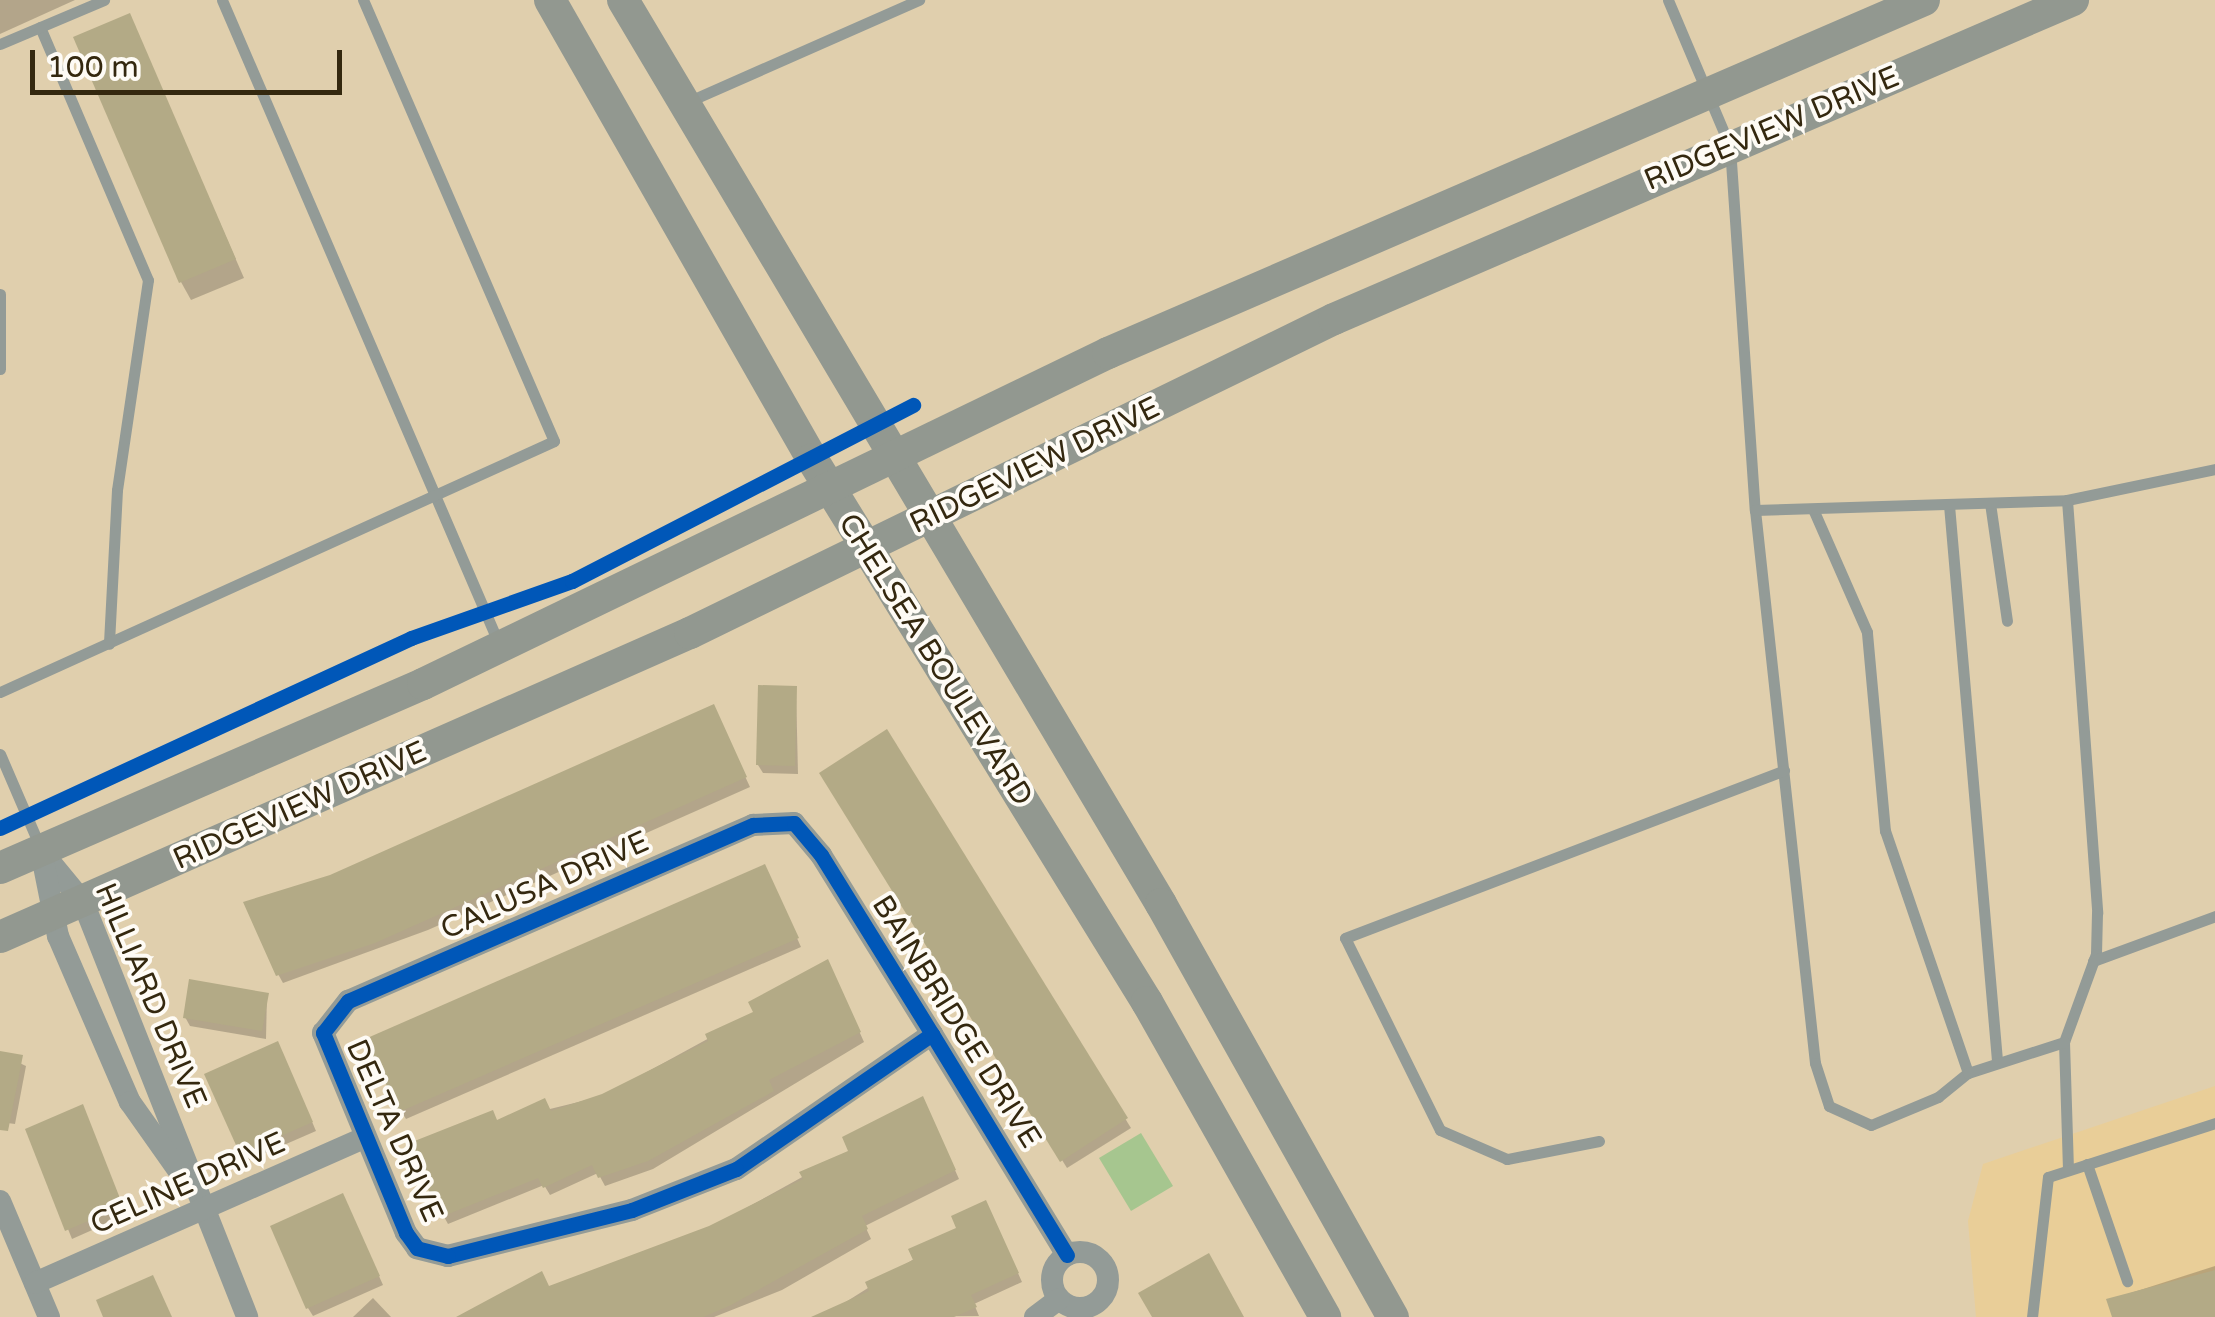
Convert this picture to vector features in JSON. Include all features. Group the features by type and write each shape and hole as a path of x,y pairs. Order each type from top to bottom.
{"main road":[{"name":"CHELSEA BOULEVARD","path":"550,0 828,486 1147,1002 1325,1317"},
{"path":"623,0 897,455 1393,1317"},
{"name":"RIDGEVIEW DRIVE","path":"0,868 499,644 1108,353 1924,0"},
{"name":"RIDGEVIEW DRIVE","path":"0,938 866,548 1334,320 2073,0"}],"street":[{"name":"CALUSA DRIVE","path":"326,1020 348,1001 753,825 794,822"},
{"name":"BAINBRIDGE DRIVE","path":"794,822 932,1034 1066,1255"},
{"name":"HILLIARD DRIVE","path":"41,850 83,902 162,1088 198,1202 247,1317"},
{"name":"HILLIARD DRIVE","path":"41,850 50,916 130,1102 198,1202"},
{"name":"DELTA DRIVE","path":"326,1020 325,1051 406,1233 432,1255 632,1210 700,1184 932,1034"},
{"name":"CELINE DRIVE","path":"35,1283 198,1202 364,1138"},
{"path":"0,1201 49,1317"},
{"path":"1094,1254 1106,1268 1108,1286 1099,1310 1059,1299 1052,1278 1066,1255 1094,1254"},
{"path":"1035,1317 1059,1299"}],"lane":[{"path":"0,44 104,0"},
{"path":"222,0 499,644"},
{"path":"0,692 554,441 363,0"},
{"path":"683,103 919,0"},
{"path":"1668,0 1730,147 1754,510 1815,1063 1830,1106 1871,1124 1938,1097 1968,1073 1997,1060 2064,1042"},
{"path":"40,27 148,280 117,490 109,644"},
{"path":"0,294 0,369"},
{"path":"1754,510 2066,500 2215,469"},
{"path":"2066,500 2093,961 2064,1042 2068,1170"},
{"path":"1990,504 2007,620"},
{"path":"1948,505 1997,1060"},
{"path":"1813,509 1867,632 1885,831 1968,1073"},
{"path":"0,754 41,850"},
{"path":"1599,1141 1507,1159 1440,1130 1345,938 1784,770"},
{"path":"2093,961 2215,916"},
{"path":"2032,1317 2048,1176 2215,1123"},
{"path":"2086,1164 2128,1281"}],"shaded area":[{"path":"2215,1086 2215,1317 1976,1317 1968,1221 1983,1164"}],"green space":[{"path":"1141,1133 1173,1186 1131,1211 1099,1158"}],"building":[{"path":"130,13 236,259 179,283 73,37"},
{"path":"758,685 797,686 795,766 756,765"},
{"path":"714,704 747,777 375,943 276,976 243,902 330,875"},
{"path":"887,729 1128,1118 1060,1162 819,773"},
{"path":"765,864 799,938 399,1112 365,1039"},
{"path":"828,959 861,1032 769,1080 774,1091 648,1161 598,1178 592,1165 543,1188 538,1178 441,1217 407,1144 493,1110 497,1120 545,1098 551,1111 602,1094 708,1041 705,1034 753,1012 748,1002"},
{"path":"189,979 269,993 262,1031 183,1018"},
{"path":"278,1041 313,1122 240,1154 204,1074"},
{"path":"0,1051 23,1055 8,1131 0,1130"},
{"path":"923,1096 956,1170 862,1216 868,1229 731,1305 703,1317 456,1317 542,1271 549,1286 709,1226 803,1179 799,1172 848,1151 842,1137"},
{"path":"83,1104 123,1206 65,1231 25,1129"},
{"path":"343,1193 380,1276 306,1309 270,1226"},
{"path":"986,1200 1019,1273 971,1295 977,1307 954,1317 811,1317 869,1291 865,1282 913,1260 908,1249 956,1228 951,1216"},
{"path":"1209,1253 1244,1317 1152,1317 1138,1293"},
{"path":"2215,1270 2215,1317 2112,1317 2106,1299"},
{"path":"153,1275 172,1317 103,1317 96,1300"}],"cycle path":[{"path":"0,828 411,638 572,581 913,405"},
{"path":"932,1034 736,1169 632,1210 448,1256 417,1248 406,1233 323,1033 348,1001 753,825 794,823 821,855 932,1034 1067,1255"}]}
